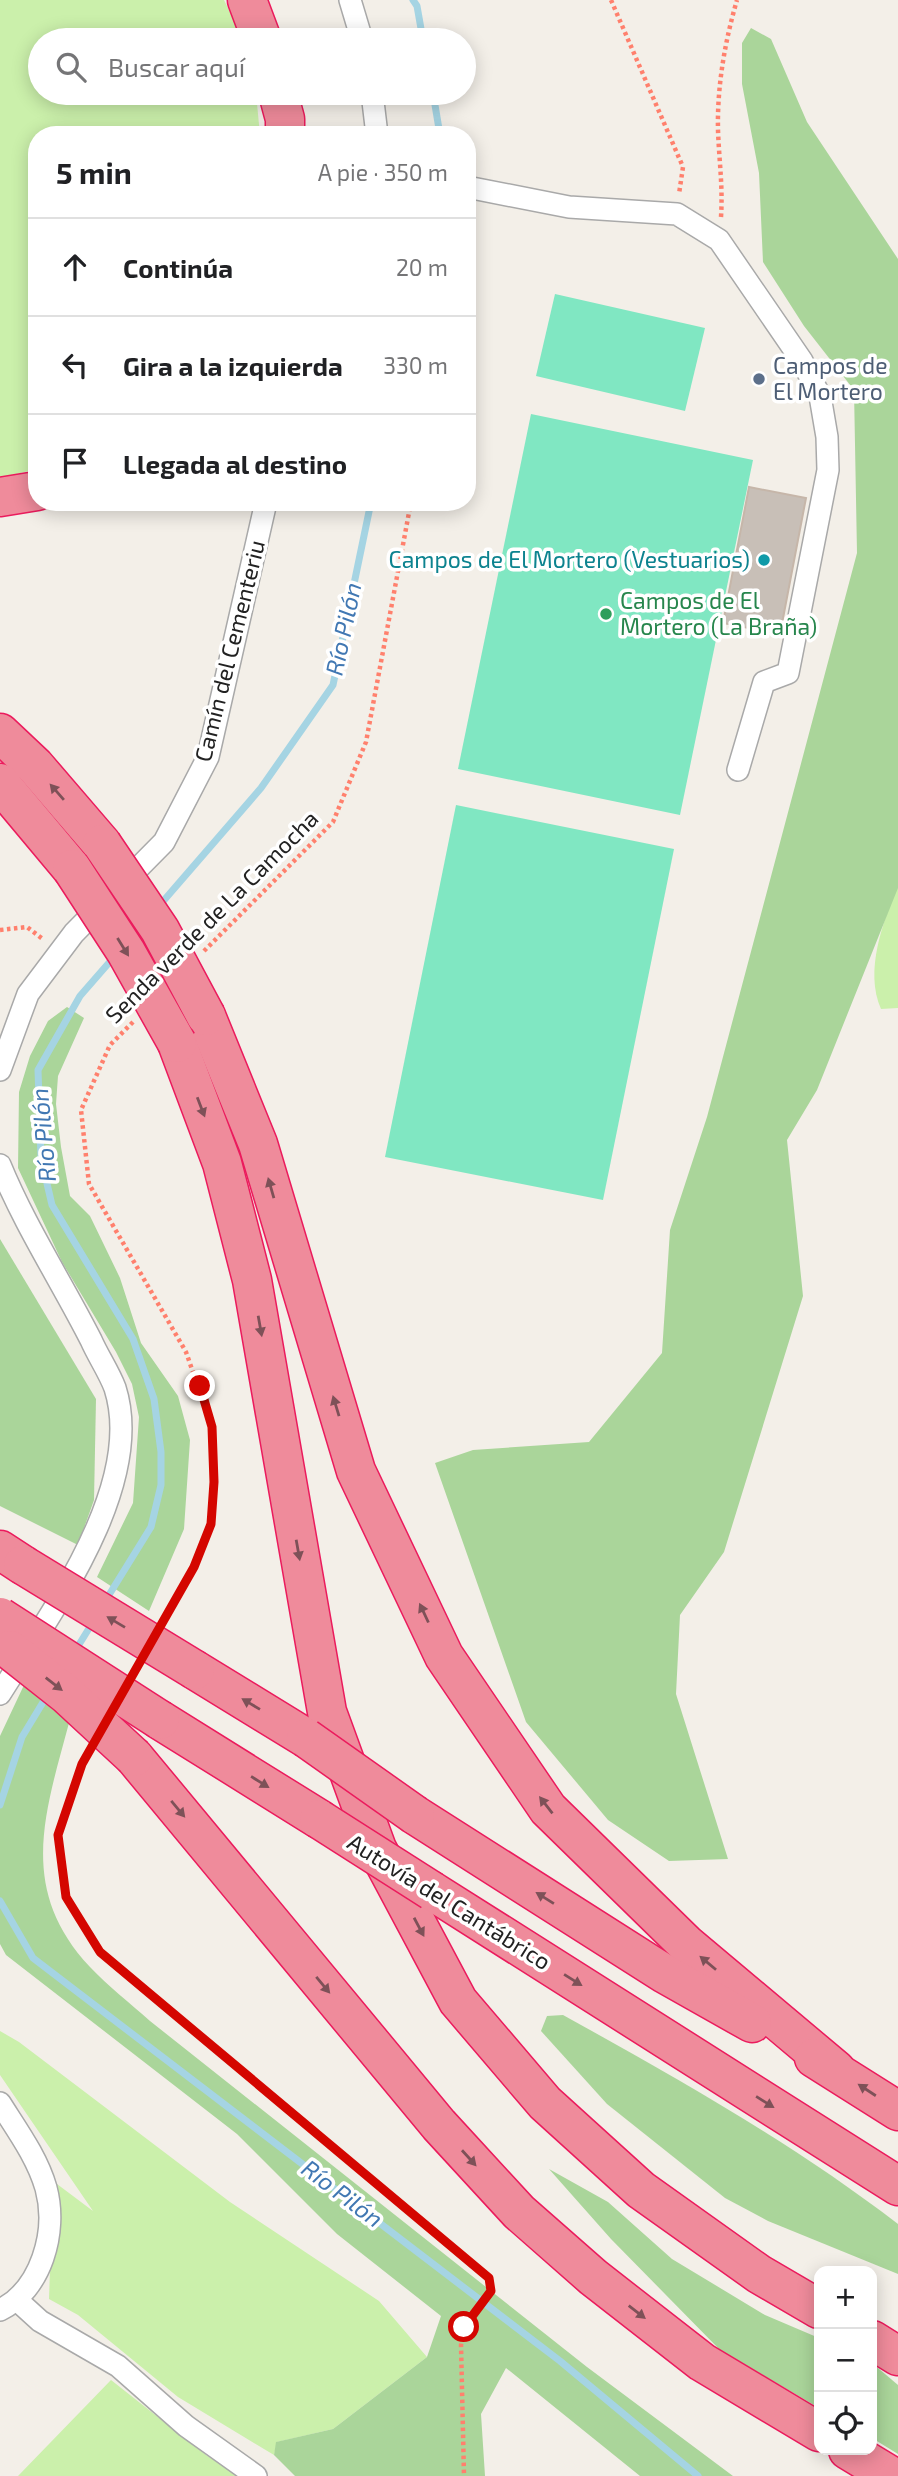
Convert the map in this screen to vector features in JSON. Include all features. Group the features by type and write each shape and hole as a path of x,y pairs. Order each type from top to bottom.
{"highway":[{"path":"247,0 258,28"},
{"path":"281,105 285,126"},
{"path":"0,498 28,493"},
{"path":"0,733 35,766 102,844 160,930 206,1016 258,1144 356,1471 444,1656 548,1809 686,1944 836,2070"},
{"path":"0,783 72,869 126,952 177,1043 222,1163 251,1280 327,1713 377,1849 458,2001 545,2103 641,2190 759,2274 814,2306"},
{"path":"12,1558 306,1738 415,1815 665,1974 836,2070 898,2110"},
{"name":"Autovía del Cantábrico","path":"0,1617 898,2186"},
{"path":"0,1642 67,1695 134,1757 439,2125 519,2213 593,2277 702,2362 814,2429"},
{"path":"759,2274 814,2298"},
{"path":"877,2324 898,2333"},
{"path":"877,2343 898,2356"},
{"path":"856,2455 891,2476"}],"street":[{"path":"350,0 358,28"},
{"path":"373,105 376,126"},
{"path":"476,189 569,207 677,214 719,240 802,361 820,396 827,437 828,470 788,673 764,682 738,770"},
{"name":"Camín del Cementeriu","path":"0,1070 28,994 74,933 164,842 208,757 264,511"},
{"path":"0,1165 20,1214 71,1300 115,1388 122,1431 117,1475 94,1538 0,1694"},
{"path":"0,2103 32,2154 47,2190 49,2227 41,2267 9,2306 118,2366 186,2426 256,2476"}],"path":[{"path":"611,0 683,167 677,214"},
{"path":"719,240 723,177 718,129 726,40 737,0"},
{"name":"Senda verde de La Camocha","path":"197,957 333,822 366,742 409,511"},
{"path":"0,930 27,927 60,953"},
{"name":"Senda verde de La Camocha","path":"139,1016 110,1045 81,1111 89,1184 186,1352 212,1427 214,1482 211,1524 194,1567 161,1625"},
{"path":"95,1741 82,1764 58,1835 66,1897 100,1952 489,2278 491,2291 464,2327 461,2345 464,2476"}],"green space":[{"path":"0,0 224,0 238,28 28,28 28,105 257,105 259,126 28,126 28,471 0,478"},
{"path":"751,28 771,39 807,122 898,259 898,888 817,1090 787,1140 803,1296 724,1552 680,1615 676,1694 728,1859 669,1861 608,1820 526,1722 435,1463 473,1450 589,1442 662,1353 670,1230 707,1117 857,553 854,390 804,326 763,262 759,173 742,84 742,43"},
{"path":"555,294 705,328 685,411 536,376"},
{"name":"Campos de El Mortero (La Braña)","path":"531,414 753,460 680,815 458,769"},
{"path":"456,805 674,849 603,1200 385,1157"},
{"path":"898,885 898,1008 881,1009 874,979 875,963 882,930"},
{"path":"67,1007 84,1018 58,1076 56,1104 70,1196 90,1216 120,1278 141,1343 178,1396 190,1440 184,1529 149,1611 97,1577 133,1503 139,1417 132,1384 62,1262 18,1168 19,1092 30,1056 48,1021"},
{"path":"0,1239 96,1399 94,1500 78,1545 0,1506"},
{"path":"24,1685 69,1723 46,1819 43,1849 45,1879 53,1909 67,1938 90,1967 150,2021 587,2367 733,2476 640,2476 506,2368 481,2414 485,2476 295,2476 274,2455 276,2442 333,2429 427,2357 441,2316 337,2234 237,2134 6,1955 0,1944 0,1736"},
{"path":"563,2015 776,2139 898,2224 898,2274 768,2221 725,2198 607,2104 541,2031 547,2016"},
{"path":"0,2031 19,2042 230,2202 379,2301 427,2357 333,2429 277,2442 274,2455 178,2397 78,2315 49,2299 53,2181 93,2211 0,2075"},
{"path":"549,2169 608,2202 672,2259 765,2315 814,2336 814,2405 720,2350 611,2239"},
{"path":"877,2367 898,2385 898,2454 877,2441"},
{"path":"111,2380 206,2455 238,2476 18,2476"}],"building":[{"name":"Campos de El Mortero (Vestuarios)","path":"749,487 806,498 780,634 723,623"}],"waterway":[{"name":"Río Pilón","path":"413,0 417,6 421,28"},
{"name":"Río Pilón","path":"435,105 438,126"},
{"name":"Río Pilón","path":"159,906 261,788 333,685 369,511"},
{"name":"Río Pilón","path":"104,1603 151,1527 161,1485 161,1452 154,1399 133,1339 52,1205 41,1158 38,1070 80,996 114,957"},
{"name":"Río Pilón","path":"75,1651 93,1622"},
{"name":"Río Pilón","path":"0,1805 22,1737 48,1694"},
{"name":"Río Pilón","path":"0,1901 33,1958 560,2361 698,2476"}],"place":[{"name":"Campos de El Mortero","path":"759,379"},
{"name":"Campos de El Mortero (Vestuarios)","path":"764,560"},
{"name":"Campos de El Mortero (La Braña)","path":"606,614"}],"route":[{"path":"200,1386 212,1427 214,1482 211,1524 194,1567 82,1764 58,1835 66,1897 100,1952 489,2278 491,2291 464,2327"}]}
